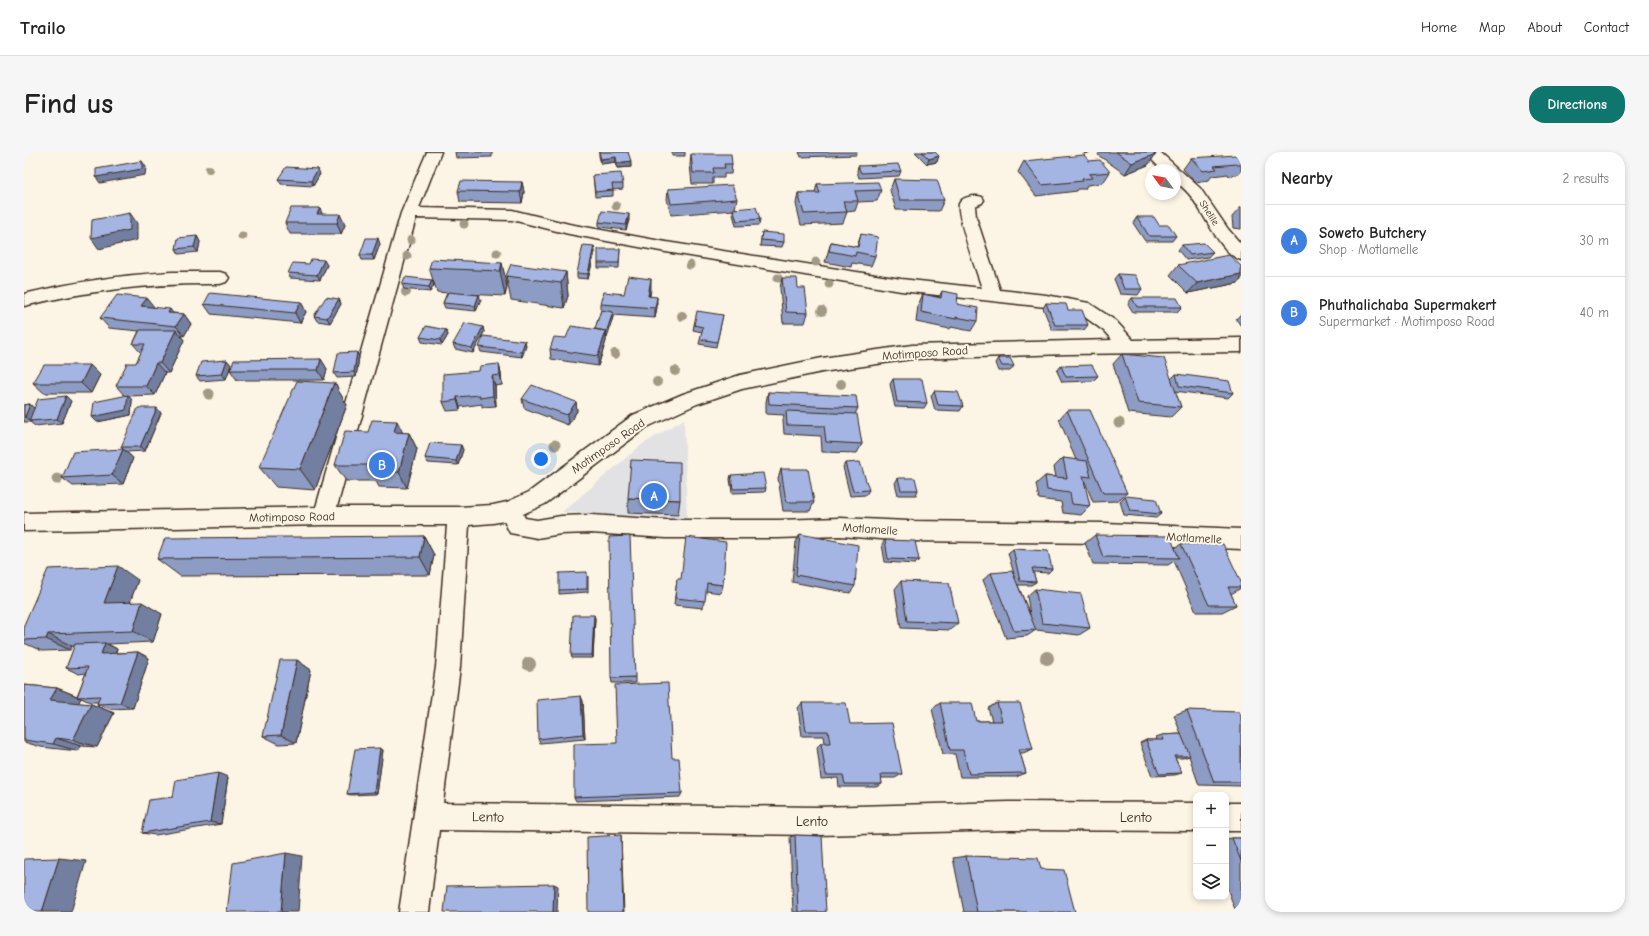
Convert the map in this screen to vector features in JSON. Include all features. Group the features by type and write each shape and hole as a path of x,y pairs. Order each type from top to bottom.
{"street":[{"path":"324,516 409,213 434,152"},
{"path":"1151,152 1164,164"},
{"name":"Shelile","path":"1181,178 1195,191 1222,233 1241,254"},
{"path":"976,200 967,204 968,217 993,296"},
{"path":"409,213 471,213 512,215 569,229 666,247 901,285 1046,301 1083,307 1110,326 1128,346"},
{"path":"24,300 94,286 133,281 168,278 220,278"},
{"name":"Motimposo Road","path":"24,522 324,516 459,516 493,514 510,510 537,498 640,421 690,399 740,382 822,365 912,352 1128,346 1241,345"},
{"name":"Motlamelle","path":"510,510 518,526 537,529 561,525 591,524 666,529 778,529 840,527 908,531 1105,533 1241,539"},
{"path":"414,912 448,667 459,516"},
{"name":"Lento","path":"427,816 818,821 1009,816 1193,817"},
{"path":"1229,817 1241,817"}],"shaded area":[{"path":"684,419 687,520 562,512 640,446"}],"building":[{"path":"599,152 628,152 631,161 617,163 616,157 601,159"},
{"path":"922,152 935,152 939,156 929,159"},
{"path":"1116,152 1153,152 1156,154 1132,163"},
{"path":"691,154 731,154 732,164 724,164 725,168 713,168 714,173 693,173"},
{"path":"1084,155 1089,161 1100,160 1110,172 1089,174 1092,178 1082,179 1083,181 1042,185 1024,161"},
{"path":"1236,155 1241,159 1241,165 1214,166 1217,169 1203,171 1191,158"},
{"path":"142,161 142,169 96,177 96,169"},
{"path":"898,164 901,171 861,173 858,166"},
{"path":"286,167 318,169 311,181 278,179"},
{"path":"621,173 623,184 612,184 613,190 595,192 593,175"},
{"path":"894,179 937,180 944,200 900,200"},
{"path":"461,181 522,182 520,192 458,191"},
{"path":"878,182 881,190 855,191 858,201 843,201 847,212 804,214 798,193 820,193 817,184"},
{"path":"732,185 737,199 671,204 668,189"},
{"path":"756,207 760,219 737,221 733,209"},
{"path":"291,208 320,208 317,214 340,214 337,223 285,223"},
{"path":"602,211 629,214 626,225 599,222"},
{"path":"130,213 130,230 91,238 92,220"},
{"path":"1137,217 1154,217 1159,225 1169,225 1176,236 1149,236"},
{"path":"762,232 784,234 784,242 761,240"},
{"path":"861,234 878,237 875,256 856,252 855,256 829,251 831,242 858,247"},
{"path":"197,236 194,247 176,249 178,238"},
{"path":"366,238 378,238 372,255 360,255"},
{"path":"1204,243 1213,252 1190,255 1182,245"},
{"path":"583,245 594,246 588,274 577,273"},
{"path":"598,249 620,249 619,263 598,263"},
{"path":"1229,255 1241,266 1241,274 1197,283 1178,265"},
{"path":"311,259 324,260 317,275 288,273 293,263 309,264"},
{"path":"432,259 502,263 500,271 429,268"},
{"path":"511,264 566,272 561,283 506,276"},
{"path":"1118,274 1135,275 1142,289 1124,289"},
{"path":"628,276 651,279 648,296 657,297 655,308 601,304 604,292 624,294"},
{"path":"405,277 432,280 429,287 402,284"},
{"path":"782,278 797,278 798,288 805,288 808,313 786,312"},
{"path":"942,291 958,294 957,304 978,308 977,321 956,317 956,319 921,312 923,294 941,298"},
{"path":"448,292 479,295 475,306 443,303"},
{"path":"210,293 301,302 295,313 204,304"},
{"path":"117,295 147,298 141,306 170,309 168,313 184,314 176,326 100,318"},
{"path":"326,297 339,299 327,318 314,316"},
{"path":"1132,298 1177,298 1182,307 1137,307"},
{"path":"1046,303 1066,304 1068,310 1082,310 1088,325 1055,325"},
{"path":"601,310 613,312 606,333 606,331 595,329"},
{"path":"697,311 723,315 717,342 700,339 703,327 694,325"},
{"path":"465,323 483,327 472,348 453,344"},
{"path":"426,326 446,330 440,340 420,337"},
{"path":"571,326 606,331 598,356 550,349 554,337 566,338"},
{"path":"140,330 176,330 160,363 156,363 146,386 116,386 127,363 136,363 145,344 133,344"},
{"path":"483,336 525,341 521,352 479,347"},
{"path":"357,352 354,372 334,373 338,353"},
{"path":"1122,354 1164,358 1181,407 1138,403"},
{"path":"998,358 1010,358 1014,366 1002,366"},
{"path":"321,359 318,370 230,370 234,360"},
{"path":"227,360 222,374 196,376 201,362"},
{"path":"499,364 500,375 492,376 493,396 480,398 480,395 457,397 457,400 443,402 443,374 479,371 480,366"},
{"path":"44,365 90,365 81,383 33,383"},
{"path":"1092,365 1098,376 1066,377 1061,366"},
{"path":"1176,374 1229,381 1233,393 1179,386"},
{"path":"893,379 922,379 927,403 897,402"},
{"path":"297,381 334,383 300,469 259,467"},
{"path":"532,385 576,402 567,415 522,399"},
{"path":"934,391 958,392 963,406 938,405"},
{"path":"768,392 856,396 858,408 769,404"},
{"path":"128,395 126,410 92,417 94,402"},
{"path":"66,396 57,419 29,421 38,399"},
{"path":"30,404 25,417 24,417 24,405"},
{"path":"138,408 157,408 140,447 121,447"},
{"path":"1067,410 1090,410 1127,493 1103,493"},
{"path":"786,411 857,414 862,444 826,442 824,426 787,425"},
{"path":"372,420 397,421 394,432 409,433 399,472 370,472 372,465 335,465 345,431 368,432"},
{"path":"430,443 461,445 456,461 425,458"},
{"path":"123,449 112,475 62,478 73,452"},
{"path":"1063,458 1087,461 1091,477 1083,476 1090,506 1072,504 1070,493 1047,490 1045,476 1067,478"},
{"path":"631,460 680,462 680,500 628,498"},
{"path":"860,462 869,490 853,491 845,463"},
{"path":"781,469 808,469 814,502 786,502"},
{"path":"763,473 766,488 733,489 731,475"},
{"path":"898,478 915,478 918,490 901,490"},
{"path":"1125,496 1156,499 1161,514 1130,511"},
{"path":"800,534 858,545 855,586 796,575"},
{"path":"1095,535 1170,536 1179,558 1103,557"},
{"path":"424,536 420,557 157,559 165,538"},
{"path":"630,536 635,677 611,678 609,537"},
{"path":"686,537 726,542 723,585 707,583 705,601 675,598 677,579 681,579"},
{"path":"885,540 915,541 919,560 888,559"},
{"path":"1181,544 1223,544 1241,582 1241,587 1228,587 1236,605 1209,605"},
{"path":"1013,549 1048,551 1052,569 1032,568 1036,582 1020,581"},
{"path":"118,566 104,603 142,602 133,631 48,634 46,639 24,640 24,625 48,569"},
{"path":"1012,571 1036,630 1014,631 991,573"},
{"path":"587,572 587,589 559,590 559,573"},
{"path":"901,581 949,583 958,623 907,621"},
{"path":"1035,589 1081,594 1090,628 1042,623"},
{"path":"573,615 594,615 592,655 571,655"},
{"path":"105,643 101,654 138,652 120,703 97,704 100,696 77,697 88,667 66,668 75,644"},
{"path":"280,660 297,660 281,735 263,736"},
{"path":"668,683 672,758 679,758 682,793 574,797 574,744 617,743 615,685"},
{"path":"24,685 57,688 50,700 91,704 73,740 56,738 53,744 24,740"},
{"path":"581,696 583,734 538,739 537,700"},
{"path":"802,703 846,703 850,724 892,723 902,774 881,774 882,784 845,784 843,775 826,775 821,743 830,743 828,731 806,731"},
{"path":"940,703 972,703 976,721 1002,721 997,703 1020,703 1033,749 1019,749 1026,773 969,774 963,750 950,750"},
{"path":"1187,710 1239,712 1241,716 1241,782 1214,782"},
{"path":"1181,734 1190,756 1174,756 1182,773 1159,774 1146,740 1164,740 1162,735"},
{"path":"380,748 374,792 347,794 355,749"},
{"path":"218,773 210,822 142,833 149,800 173,797 176,780"},
{"path":"621,835 623,912 588,912 587,837"},
{"path":"795,835 822,836 826,912 798,912"},
{"path":"1232,838 1241,838 1241,861"},
{"path":"286,853 281,912 227,912 233,863"},
{"path":"966,856 1038,858 1041,869 1064,870 1075,912 977,912"},
{"path":"59,858 42,912 24,912 24,859"},
{"path":"554,884 553,912 444,912 447,886"}],"place":[{"name":"Phuthalichaba Supermakert","path":"382,465"},
{"name":"Soweto Butchery","path":"654,496"}]}
